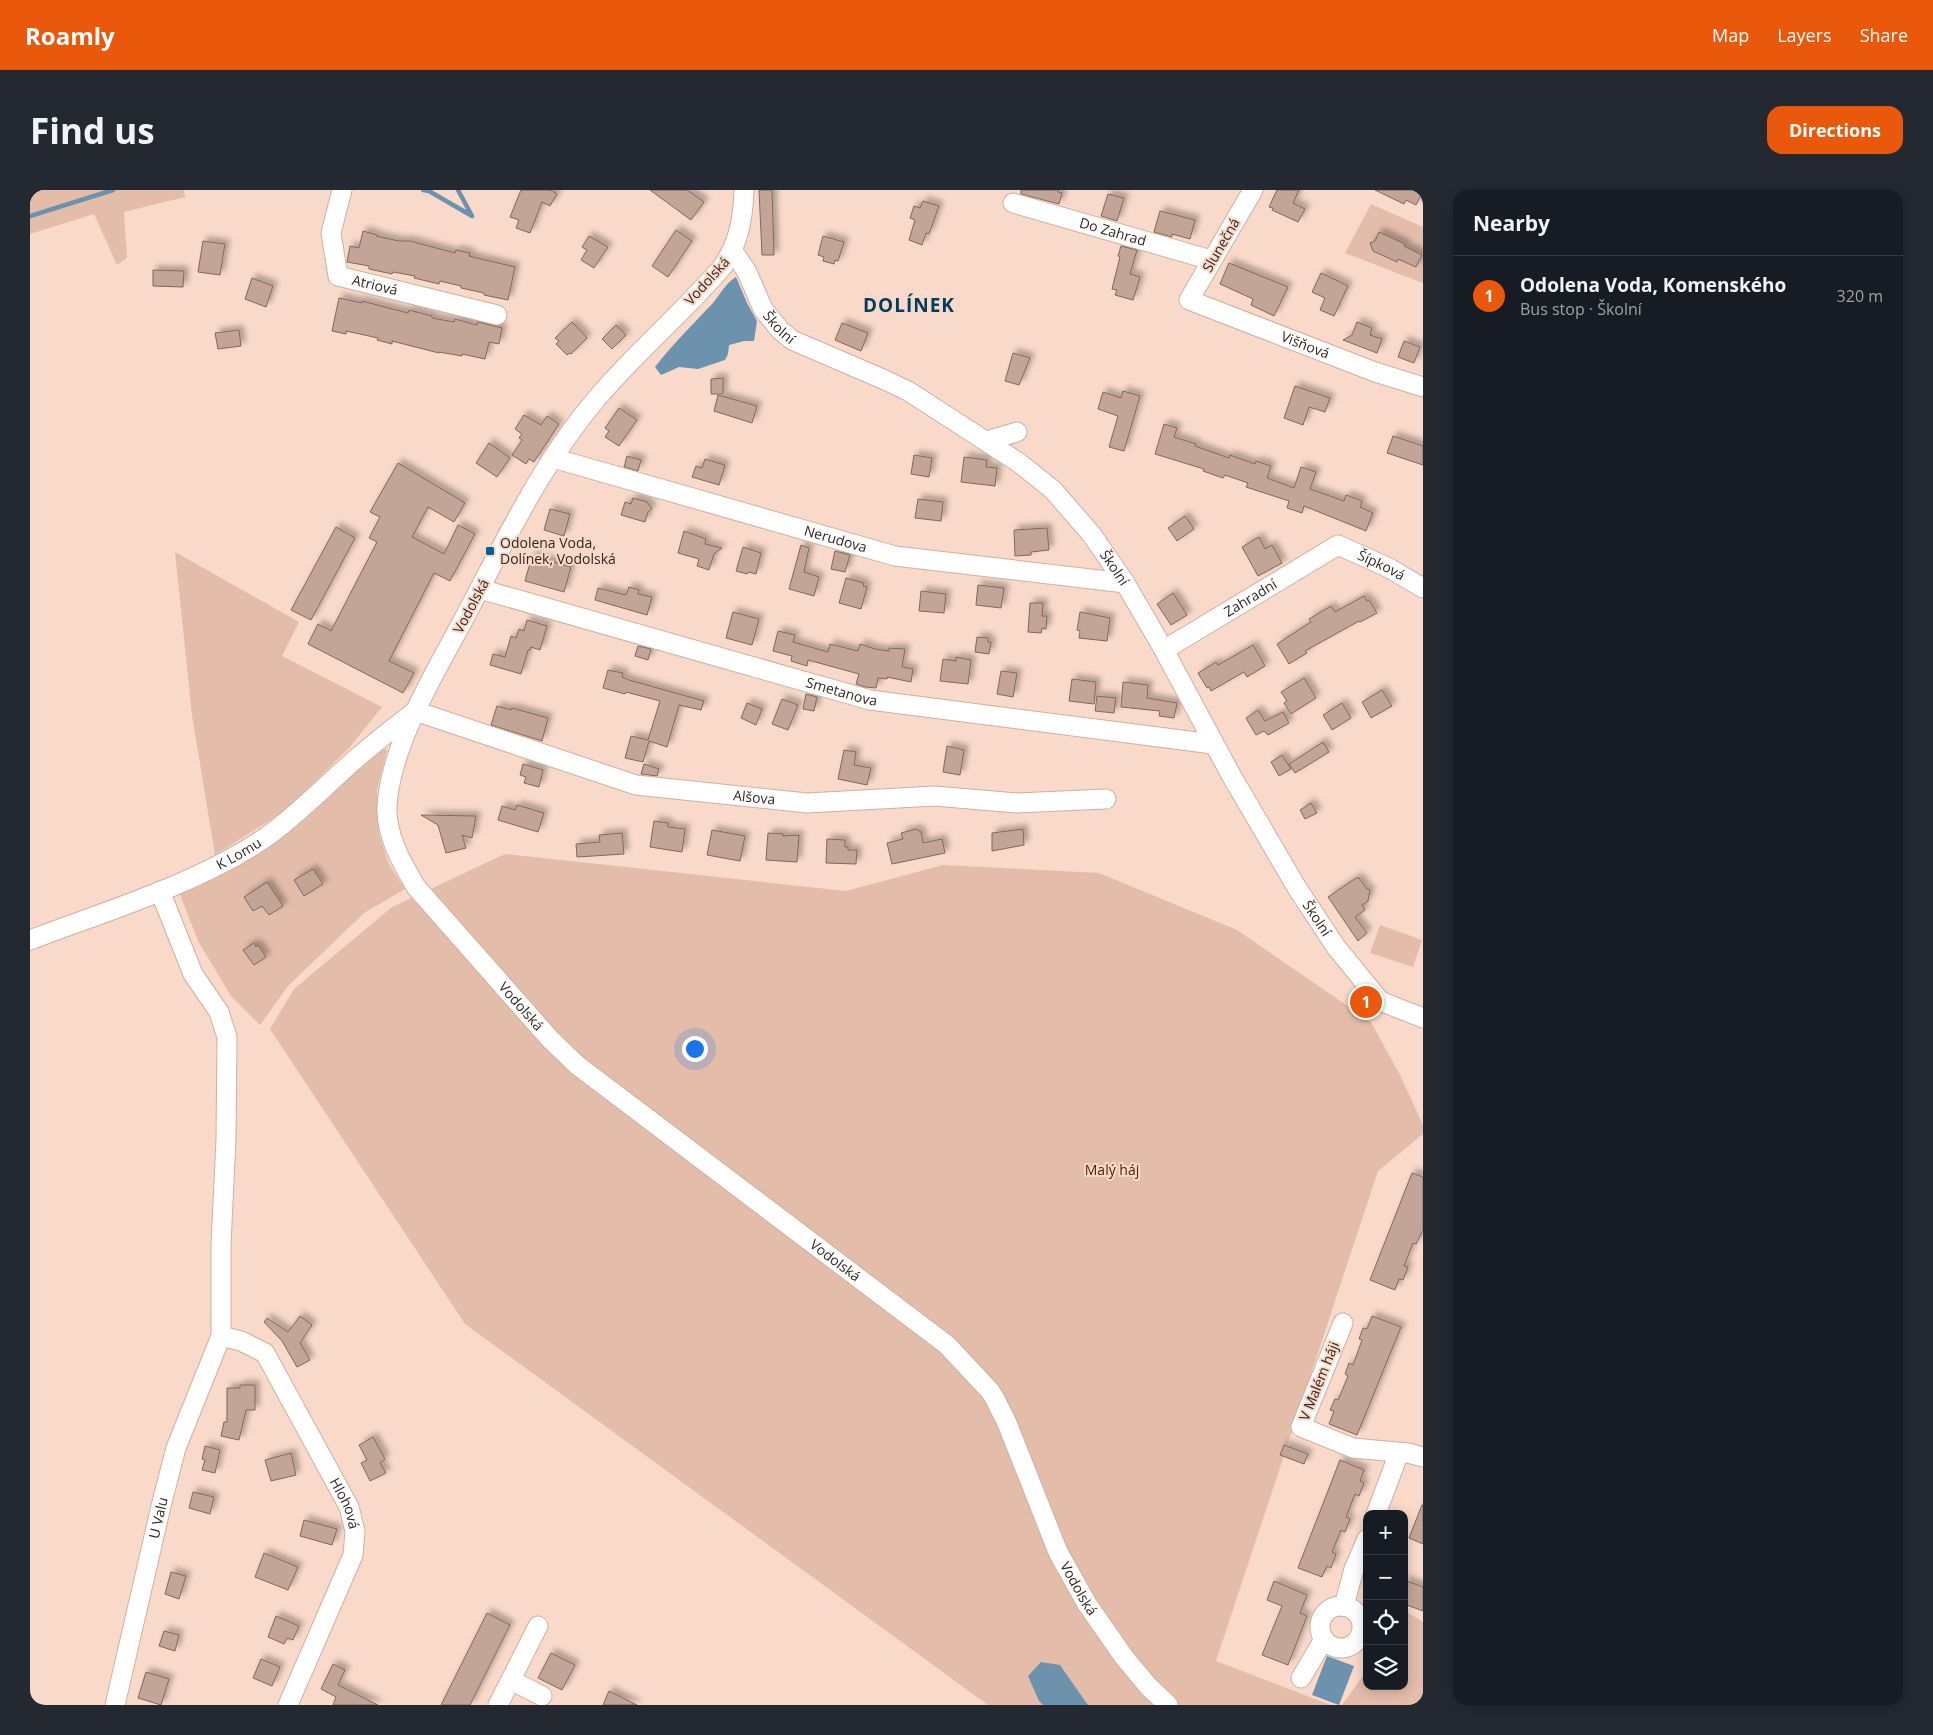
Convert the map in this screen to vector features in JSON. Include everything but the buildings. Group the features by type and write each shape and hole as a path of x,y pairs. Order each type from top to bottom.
{"street":[{"name":"Atriová","path":"342,190 332,233 338,276 496,315"},
{"name":"Vodolská","path":"744,190 740,231 733,251 710,280 597,398 553,458 522,510 415,711 394,772 387,808 390,832 401,860 416,887 550,1039 577,1065 947,1345 990,1391 1007,1423 1063,1561 1087,1604 1124,1657 1148,1686 1168,1705"},
{"name":"Slunečná","path":"1189,300 1253,190"},
{"name":"Do Zahrad","path":"1013,203 1211,260"},
{"name":"Školní","path":"733,251 747,272 763,309 780,330 792,340 908,391 1018,462 1052,490 1092,534 1125,583 1164,650 1213,744 1297,888 1336,947 1380,1001 1423,1018"},
{"name":"Višňová","path":"1189,300 1375,372 1423,387"},
{"path":"986,442 1017,432"},
{"name":"Nerudova","path":"553,458 895,556 1125,583"},
{"name":"Šípková","path":"1338,545 1389,568 1423,588"},
{"name":"Zahradní","path":"1164,650 1338,545"},
{"name":"Smetanova","path":"480,589 870,700 1213,744"},
{"name":"Alšova","path":"415,711 636,785 807,803 935,796 1016,803 1106,799"},
{"name":"K Lomu","path":"30,940 160,891 213,867 266,837 357,758 415,711"},
{"path":"160,891 193,974 219,1012 227,1037 226,1140 221,1244 221,1336"},
{"name":"V Malém háji","path":"1343,1323 1301,1427 1353,1448 1408,1453 1423,1457"},
{"name":"U Valu","path":"116,1705 176,1448 221,1336"},
{"name":"Hlohová","path":"221,1336 241,1340 264,1353 349,1507 355,1531 354,1555 288,1705"},
{"path":"1378,1510 1399,1453"},
{"path":"1344,1606 1354,1569 1363,1548"},
{"path":"1344,1606 1356,1612 1362,1624 1359,1638 1355,1643 1342,1648 1329,1644 1324,1639 1320,1626 1325,1613 1331,1609 1344,1606"},
{"path":"498,1705 538,1626"},
{"path":"1301,1678 1324,1639"},
{"path":"511,1680 542,1696"}],"green space":[{"path":"30,190 184,190 185,197 124,212 127,258 117,265 94,214 30,234"},
{"path":"1371,204 1423,227 1423,283 1345,253"},
{"path":"175,552 299,622 282,656 382,707 349,748 286,810 215,855 192,715"},
{"path":"380,746 387,750 377,790 379,834 389,864 405,889 364,913 288,986 260,1025 231,996 198,941 178,889"},
{"name":"Malý háj","path":"505,854 846,891 943,865 1099,873 1237,930 1371,1022 1400,1075 1423,1125 1423,1134 1378,1171 1216,1661 1331,1705 1088,1705 1060,1665 1039,1701 1043,1705 988,1705 465,1324 270,1029 294,989 392,907"},
{"path":"1380,925 1422,940 1413,967 1370,953"},
{"path":"1408,1613 1423,1622 1423,1705 1342,1705 1363,1676 1363,1690 1408,1690"}],"water":[{"path":"736,277 757,321 754,341 744,341 729,345 725,360 698,369 679,367 661,375 655,367"},
{"path":"1327,1656 1354,1666 1339,1705 1312,1695"},
{"path":"1041,1662 1060,1665 1088,1705 1043,1705 1039,1701 1028,1676"}],"waterway":[{"path":"30,216 113,190"},
{"path":"423,190 429,191 472,216 458,190"}],"place":[{"name":"Odolena Voda, Dolínek, Vodolská","path":"490,551"},
{"name":"Odolena Voda, Komenského","path":"1366,1002"}],"district":[{"name":"DOLÍNEK","path":"909,305"}]}
